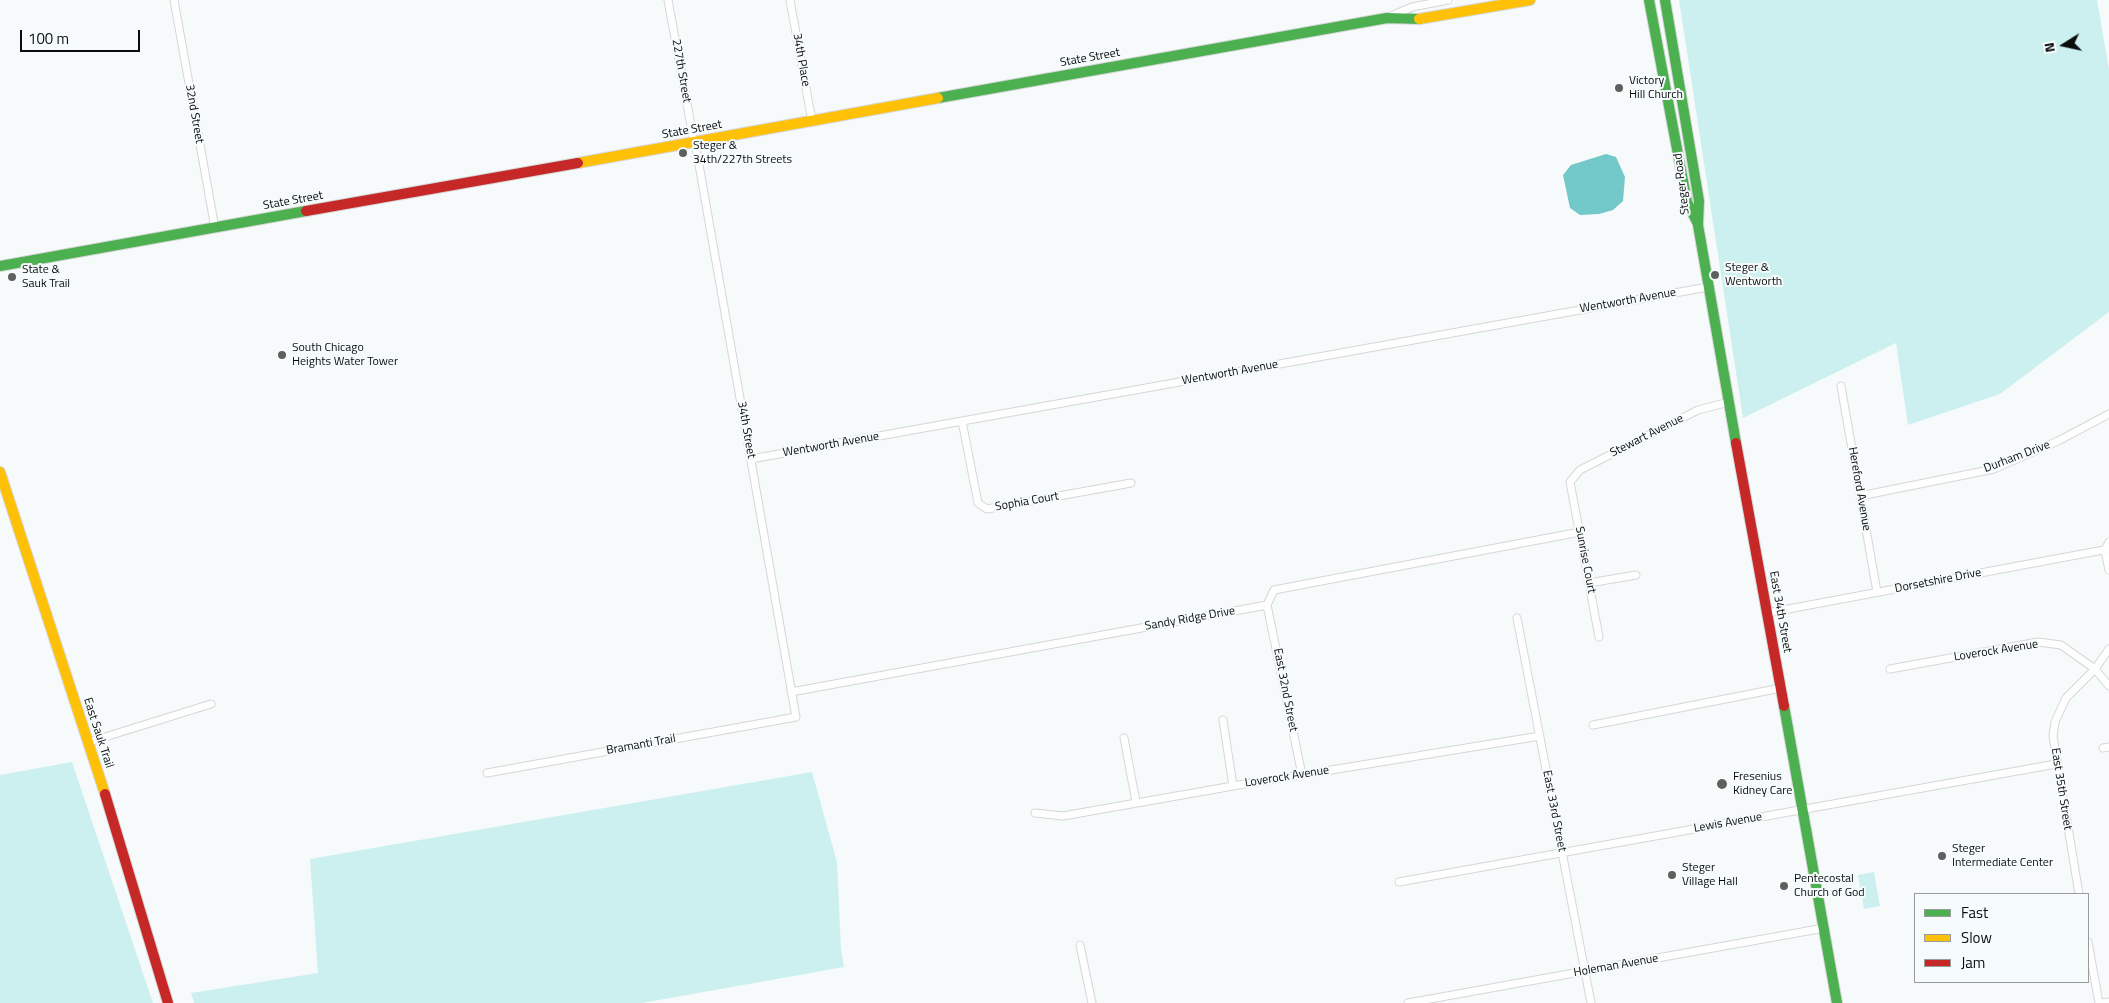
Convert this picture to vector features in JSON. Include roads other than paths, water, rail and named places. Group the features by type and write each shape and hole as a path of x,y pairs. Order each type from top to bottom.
{"street":[{"name":"32nd Street","path":"174,0 215,228"},
{"name":"227th Street","path":"668,0 695,142"},
{"name":"34th Place","path":"790,0 812,121"},
{"name":"State Street","path":"1387,18 1412,6 1448,0"},
{"name":"State Street","path":"0,266 1387,18 1418,18 1530,0"},
{"name":"Steger Road","path":"1649,0 1687,202 1698,225"},
{"name":"Steger Road","path":"1665,0 1698,201 1698,225"},
{"name":"34th Street","path":"695,142 796,718"},
{"name":"East 34th Street","path":"1698,225 1837,1003"},
{"name":"Wentworth Avenue","path":"751,459 1708,287"},
{"name":"Hereford Avenue","path":"1841,386 1877,592"},
{"name":"Stewart Avenue","path":"1570,482 1580,470 1698,410 1729,402"},
{"name":"Durham Drive","path":"1860,496 1994,469 2058,441 2109,414"},
{"name":"Sophia Court","path":"962,421 978,503 987,509 1131,483"},
{"name":"East Sauk Trail","path":"0,472 88,742 168,1003"},
{"name":"Sunrise Court","path":"1570,482 1599,637"},
{"path":"1268,605 1274,590 1580,532"},
{"path":"2109,542 2107,550 2109,570"},
{"name":"Dorsetshire Drive","path":"1767,613 2107,550"},
{"path":"1589,582 1636,575"},
{"name":"Sandy Ridge Drive","path":"791,692 1268,605"},
{"name":"East 32nd Street","path":"1268,605 1302,775"},
{"name":"East 33rd Street","path":"1518,618 1591,1003"},
{"name":"Loverock Avenue","path":"1890,669 2038,642 2061,645 2095,669 2109,686"},
{"name":"East 35th Street","path":"2079,893 2056,764 2053,736 2060,706 2072,689 2095,669 2109,649"},
{"path":"1593,725 1781,688"},
{"path":"88,742 211,704"},
{"name":"Bramanti Trail","path":"487,773 796,718"},
{"path":"1224,720 1232,786"},
{"name":"Loverock Avenue","path":"1035,813 1063,816 1136,802 1540,736"},
{"path":"1124,738 1136,802"},
{"name":"Lewis Avenue","path":"1400,882 2056,764"},
{"name":"Holeman Avenue","path":"1408,1003 1824,928"},
{"path":"1080,945 1092,1003"},
{"path":"2089,947 2100,1003 2109,1002"}],"water":[{"path":"1606,154 1616,157 1625,177 1623,201 1613,210 1599,214 1580,215 1570,208 1563,175 1571,165"}],"place":[{"name":"Victory Hill Church","path":"1619,88"},
{"name":"Steger & 34th/227th Streets","path":"683,153"},
{"name":"Steger & Wentworth","path":"1715,275"},
{"name":"State & Sauk Trail","path":"12,277"},
{"name":"South Chicago Heights Water Tower","path":"282,355"},
{"name":"Fresenius Kidney Care","path":"1722,784"},
{"name":"Steger Intermediate Center","path":"1942,856"},
{"name":"Steger Village Hall","path":"1672,875"},
{"name":"Pentecostal Church of God","path":"1784,886"}]}
